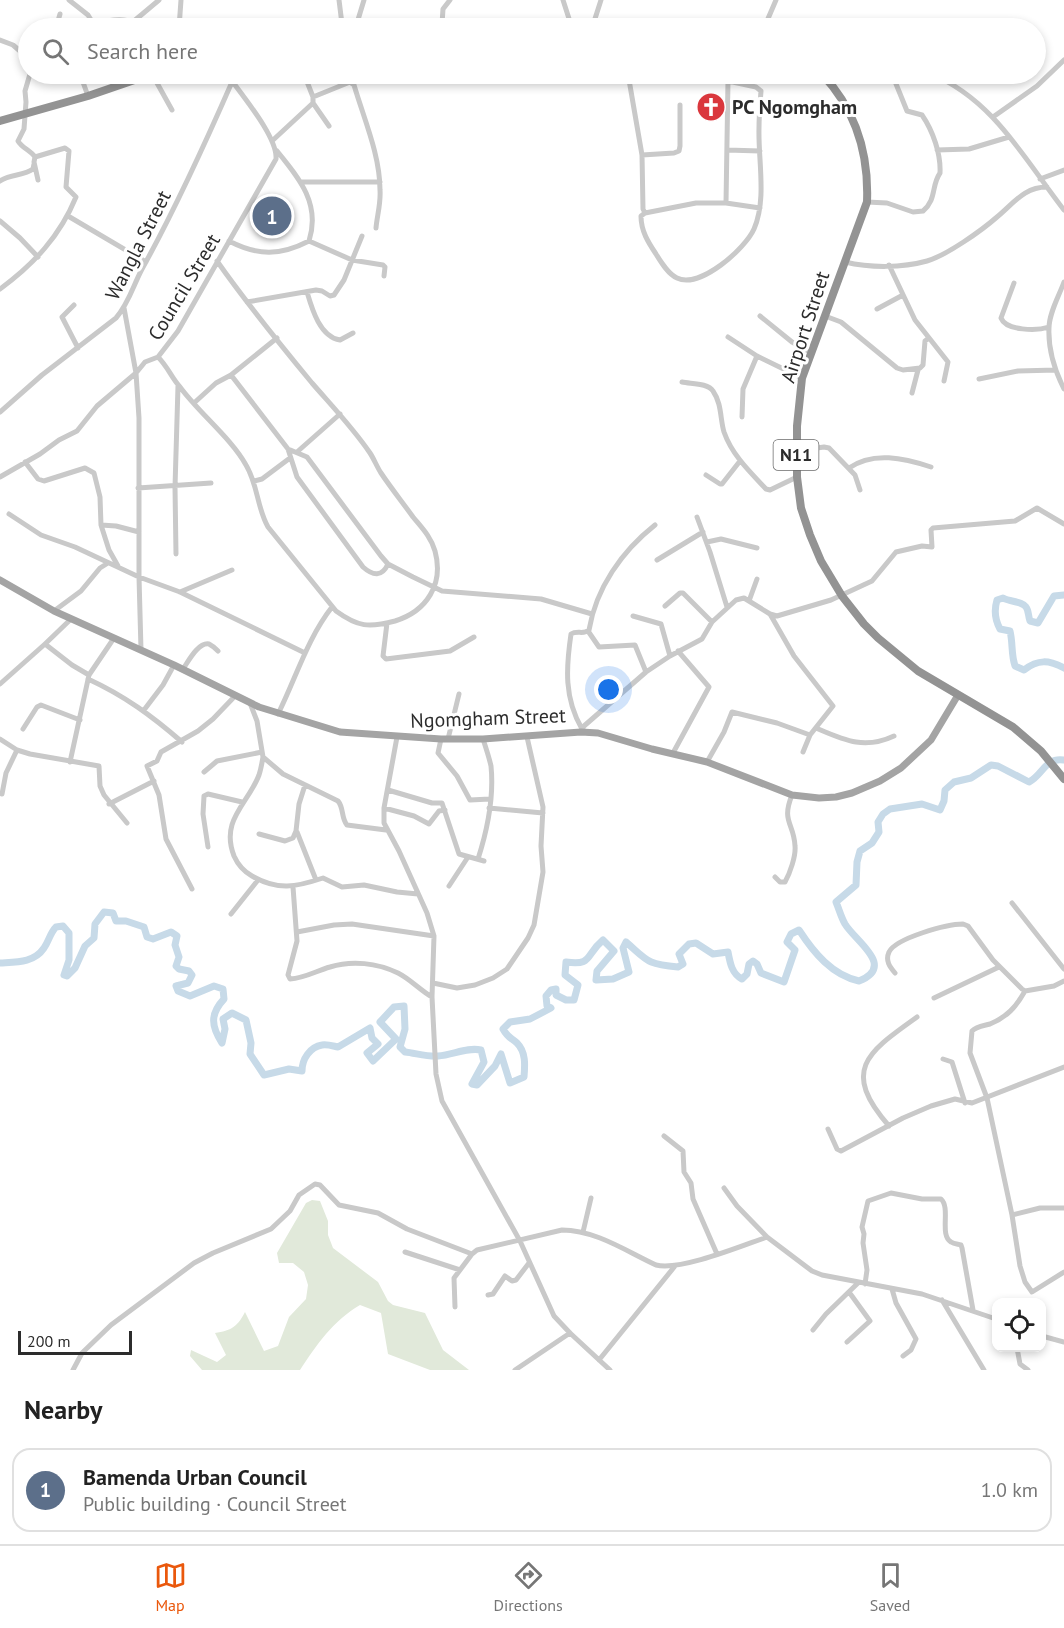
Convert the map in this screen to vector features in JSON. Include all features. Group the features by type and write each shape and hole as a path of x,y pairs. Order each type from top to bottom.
{"highway":[{"path":"0,121 25,116 120,84"},
{"name":"Airport Street","path":"830,84 844,100 858,131 866,161 867,202 802,378 796,451 797,477 801,508 810,535 821,561 842,596 864,624 918,671 1004,720 1041,751 1064,779"}],"main road":[{"name":"Ngomgham Street","path":"0,580 54,611 236,695 257,710 340,732 397,737 483,739 582,730 707,762 792,795 836,797 852,793 901,768 931,740 958,695"}],"street":[{"path":"69,0 90,18"},
{"path":"138,18 159,0"},
{"path":"180,18 181,0"},
{"path":"339,0 341,18"},
{"path":"359,18 364,0"},
{"path":"442,18 443,9 450,0"},
{"path":"562,0 568,18"},
{"path":"595,0 598,7"},
{"path":"595,18 601,0"},
{"path":"768,18 776,0"},
{"path":"59,18 60,14"},
{"path":"0,40 18,49"},
{"path":"1046,77 1064,60"},
{"path":"27,84 24,129 18,141 34,159 38,180"},
{"path":"84,84 88,96"},
{"path":"158,84 172,110"},
{"name":"Wangla Street","path":"0,412 116,318 124,308 172,214 231,84"},
{"path":"233,84 277,151 302,182 311,203 313,216 313,231 309,241"},
{"path":"307,84 313,100 329,126"},
{"path":"272,141 313,100 346,84"},
{"path":"354,84 373,146 380,182 381,192 376,228"},
{"path":"630,84 642,155 645,213"},
{"path":"726,203 728,84"},
{"path":"742,84 756,87 761,91 760,207 753,230 738,252 709,273 687,280 676,278 662,264 641,228 641,216 645,213 696,204 726,203 760,207"},
{"path":"867,202 887,203 913,212 923,211 932,201 936,180 940,173 932,132 924,117 907,111 896,84"},
{"path":"950,84 968,94 993,117 1064,210"},
{"path":"993,117 1039,84"},
{"path":"642,155 679,151 680,105"},
{"path":"937,150 969,149 1009,137"},
{"path":"0,289 22,273 55,237 76,197 66,187 69,151 65,148 34,159"},
{"path":"727,150 760,151"},
{"name":"Council Street","path":"0,477 77,431 97,406 136,373 145,362 158,357 178,331 272,167 277,151"},
{"path":"0,181 8,176 30,171 33,169 34,159"},
{"path":"1041,179 1064,170"},
{"path":"302,182 380,182"},
{"path":"845,262 889,266 929,260 944,253 996,219 1028,190 1035,187 1047,187"},
{"path":"68,216 146,262"},
{"path":"0,221 38,257"},
{"path":"247,302 319,290 330,296 334,295 344,280 362,236"},
{"path":"229,241 242,248 268,252 282,252 309,241 352,260 383,265 385,267 384,276"},
{"path":"158,357 169,368 178,386 246,464 254,481 268,526 332,607 347,619 361,625 377,626 413,613 424,605 430,597 438,566 435,550 428,534 380,472 370,454 340,414 247,302 217,261"},
{"path":"889,266 915,320 948,362 944,381"},
{"path":"1064,282 1048,327 1050,348 1064,388"},
{"path":"1014,283 1000,318 1002,322 1005,325 1025,328 1048,327"},
{"path":"307,292 315,316 334,339 340,340 353,333"},
{"path":"877,309 903,295"},
{"path":"74,306 63,317 78,348"},
{"path":"124,308 136,373 139,418 141,650"},
{"path":"760,316 792,342 810,352"},
{"path":"825,316 841,322 897,368 918,370"},
{"path":"728,337 757,356 802,378"},
{"path":"194,403 216,383 231,375 277,338"},
{"path":"912,393 918,370 923,365 925,341 929,338"},
{"path":"742,417 743,389 757,356"},
{"path":"979,379 1018,371 1056,370"},
{"path":"231,375 288,449 297,477 363,567 372,573 379,574 383,573 388,564"},
{"path":"682,382 706,386 714,392 721,407 723,430 740,461 768,490 797,477"},
{"path":"176,554 178,386"},
{"path":"297,452 340,414"},
{"path":"796,451 826,447 857,478 860,490"},
{"path":"288,449 307,457 388,564 442,591 541,599 592,614"},
{"path":"254,481 262,479 290,458"},
{"path":"849,468 863,460 890,458 910,460 930,467"},
{"path":"706,475 722,484 740,461"},
{"path":"25,462 38,479 44,481 85,468 94,473 100,497 101,525 109,550 119,567"},
{"path":"138,488 211,483"},
{"path":"770,615 777,616 842,596 872,581 896,552 922,546 932,547 931,530 933,528 1015,521 1037,508 1064,524"},
{"path":"9,514 34,532 180,592 305,653"},
{"path":"697,517 727,607"},
{"path":"101,525 139,532"},
{"path":"646,672 635,645 599,647 588,631 592,614 612,570 639,538 655,525"},
{"path":"657,560 703,532"},
{"path":"707,542 721,538 757,548"},
{"path":"100,560 100,568"},
{"path":"54,611 81,591 100,568 108,563"},
{"path":"180,592 232,570"},
{"path":"749,600 757,579"},
{"path":"665,606 683,593 712,622"},
{"path":"588,631 571,634 567,664 569,699 582,730 646,672 678,651 702,639 712,622 727,607 739,598 749,600 770,615 794,656 814,684 833,704 810,735 803,752"},
{"path":"279,714 312,637 332,607"},
{"path":"633,616 662,624 670,656"},
{"path":"0,684 71,619"},
{"path":"387,623 383,656 386,658 450,651 474,637"},
{"path":"132,646 141,637"},
{"path":"70,762 89,677 114,638"},
{"path":"45,644 89,677 144,710 182,742"},
{"path":"183,669 192,656 205,645 211,645 218,651"},
{"path":"673,753 709,687 678,651"},
{"path":"144,710 163,685 174,665"},
{"path":"459,693 445,739 438,753 457,776 470,800 490,799"},
{"path":"192,889 166,839 162,807 147,766 156,760 161,752 182,742 213,719 236,695"},
{"path":"23,729 37,707 41,705 80,720"},
{"path":"257,710 262,754 259,775 242,802 230,836 232,850 243,871 258,880 293,887 325,878 342,887 364,885 418,894"},
{"path":"707,762 732,712 777,723 810,735"},
{"path":"816,728 857,743 879,743 894,736"},
{"path":"432,983 457,988 476,985 493,978 507,969 534,926 543,872 541,846 543,813 535,768 526,736"},
{"path":"397,737 384,808 384,823 427,913 434,936 432,998 438,1088 442,1101 520,1241 554,1316 610,1370"},
{"path":"0,739 17,750 99,766 100,786 109,804 126,823"},
{"path":"388,790 432,803 442,803 458,852 481,860 490,799 491,767 483,739"},
{"path":"2,794 6,773 17,750"},
{"path":"204,772 217,761 262,754"},
{"path":"262,754 284,774 338,801 347,825 386,830"},
{"path":"109,804 154,781"},
{"path":"260,834 285,842 293,838 305,785"},
{"path":"208,847 203,814 206,794 242,802"},
{"path":"775,877 780,882 785,882 795,850 794,838 787,818 787,806 792,795"},
{"path":"384,808 414,816 429,824 439,811 445,810"},
{"path":"489,808 543,813"},
{"path":"296,831 316,880"},
{"path":"449,886 468,857"},
{"path":"231,914 258,880"},
{"path":"293,887 297,932 296,948 288,975 290,979 306,976 330,966 365,963 399,974 432,998"},
{"path":"1012,903 1064,969"},
{"path":"297,932 352,924 434,936"},
{"path":"895,973 887,958 892,948 912,936 957,924 968,926 999,967 1025,991 1054,986 1064,981"},
{"path":"934,998 999,967"},
{"path":"1025,991 1010,1013 972,1031 970,1053 987,1098 1025,1282 1031,1291 1035,1291 1064,1272"},
{"path":"889,1126 868,1097 862,1078 864,1069 874,1050 917,1017"},
{"path":"943,1059 952,1062 965,1103"},
{"path":"828,1130 837,1149 841,1151 945,1101 959,1099 965,1103 972,1103 1064,1067"},
{"path":"664,1136 683,1151 684,1172 691,1183 693,1199 717,1254"},
{"path":"73,1370 82,1353 111,1325 194,1263 271,1229 290,1211 300,1195 315,1184 320,1185 339,1205 378,1213 424,1236 472,1254"},
{"path":"724,1188 737,1206 767,1237 812,1271 862,1284 942,1300 992,1317"},
{"path":"813,1330 849,1292 862,1284 867,1270 862,1227 868,1201 891,1193 944,1201 948,1238 952,1243 961,1245 974,1310"},
{"path":"583,1232 591,1198"},
{"path":"1012,1215 1040,1208 1064,1208"},
{"path":"455,1307 453,1281 472,1254 483,1248 562,1230 583,1232 656,1265 675,1266 767,1237"},
{"path":"405,1252 460,1270"},
{"path":"488,1295 494,1294 505,1276 512,1281 516,1280 529,1263"},
{"path":"599,1360 675,1266"},
{"path":"892,1289 896,1303 916,1339 911,1350 903,1356"},
{"path":"847,1342 870,1321 849,1292"},
{"path":"942,1300 984,1370"},
{"path":"515,1370 570,1333"},
{"path":"1046,1337 1064,1342"},
{"path":"1018,1352 1020,1364 1029,1370"}],"green space":[{"path":"312,1200 320,1201 328,1221 328,1235 333,1248 378,1282 388,1301 393,1305 425,1313 443,1350 469,1370 430,1370 388,1354 381,1313 360,1305 342,1318 319,1342 300,1370 202,1370 190,1356 191,1350 217,1362 226,1355 215,1333 233,1327 245,1312 264,1351 278,1346 289,1317 306,1299 308,1285 304,1272 293,1263 279,1263 277,1253 306,1203"}],"waterway":[{"path":"1064,595 1054,596 1038,623 1030,621 1028,610 1024,605 1003,598 997,600 995,611 1000,629 1010,631 1015,666 1024,670 1034,664 1044,662 1064,668"},
{"path":"0,963 24,961 35,957 44,948 56,927 63,926 69,933 69,960 64,975 67,976 75,968 85,946 94,938 95,924 104,912 113,913 116,921 126,921 144,927 147,937 153,939 171,932 177,936 175,945 179,957 176,966 189,971 192,975 188,983 176,986 178,991 190,996 214,986 223,989 224,999 214,1015 214,1026 218,1037 222,1043 225,1029 223,1019 232,1013 246,1020 251,1043 250,1054 264,1075 289,1069 302,1071 305,1058 314,1048 324,1045 338,1047 370,1028 372,1038 378,1044 367,1053 373,1061 396,1039 380,1022 394,1007 404,1006 405,1029 400,1047 405,1052 434,1056 481,1050 484,1062 472,1084 477,1085 495,1066 501,1054 510,1083 524,1077 524,1059 520,1047 503,1029 510,1022 530,1019 551,1008 547,1006 546,996 551,990 556,989 556,995 566,1000 574,1000 578,985 565,975 566,962 585,961 603,940 614,951 597,971 596,980 613,979 629,972 623,948 626,942 653,963 678,967 683,964 679,954 689,944 696,943 713,954 728,952 734,971 742,979 747,974 749,964 753,961 761,973 784,982 795,950 787,942 791,934 799,930 824,962 840,974 859,981 869,975 874,968 874,961 845,924 836,902 856,885 860,851 872,843 879,832 878,822 883,814 890,809 922,804 940,810 945,790 954,782 971,778 991,765 998,766 1029,782 1052,761 1064,760"}],"place":[{"name":"PC Ngomgham","path":"711,107"},
{"name":"Bamenda Urban Council","path":"272,216"}]}
